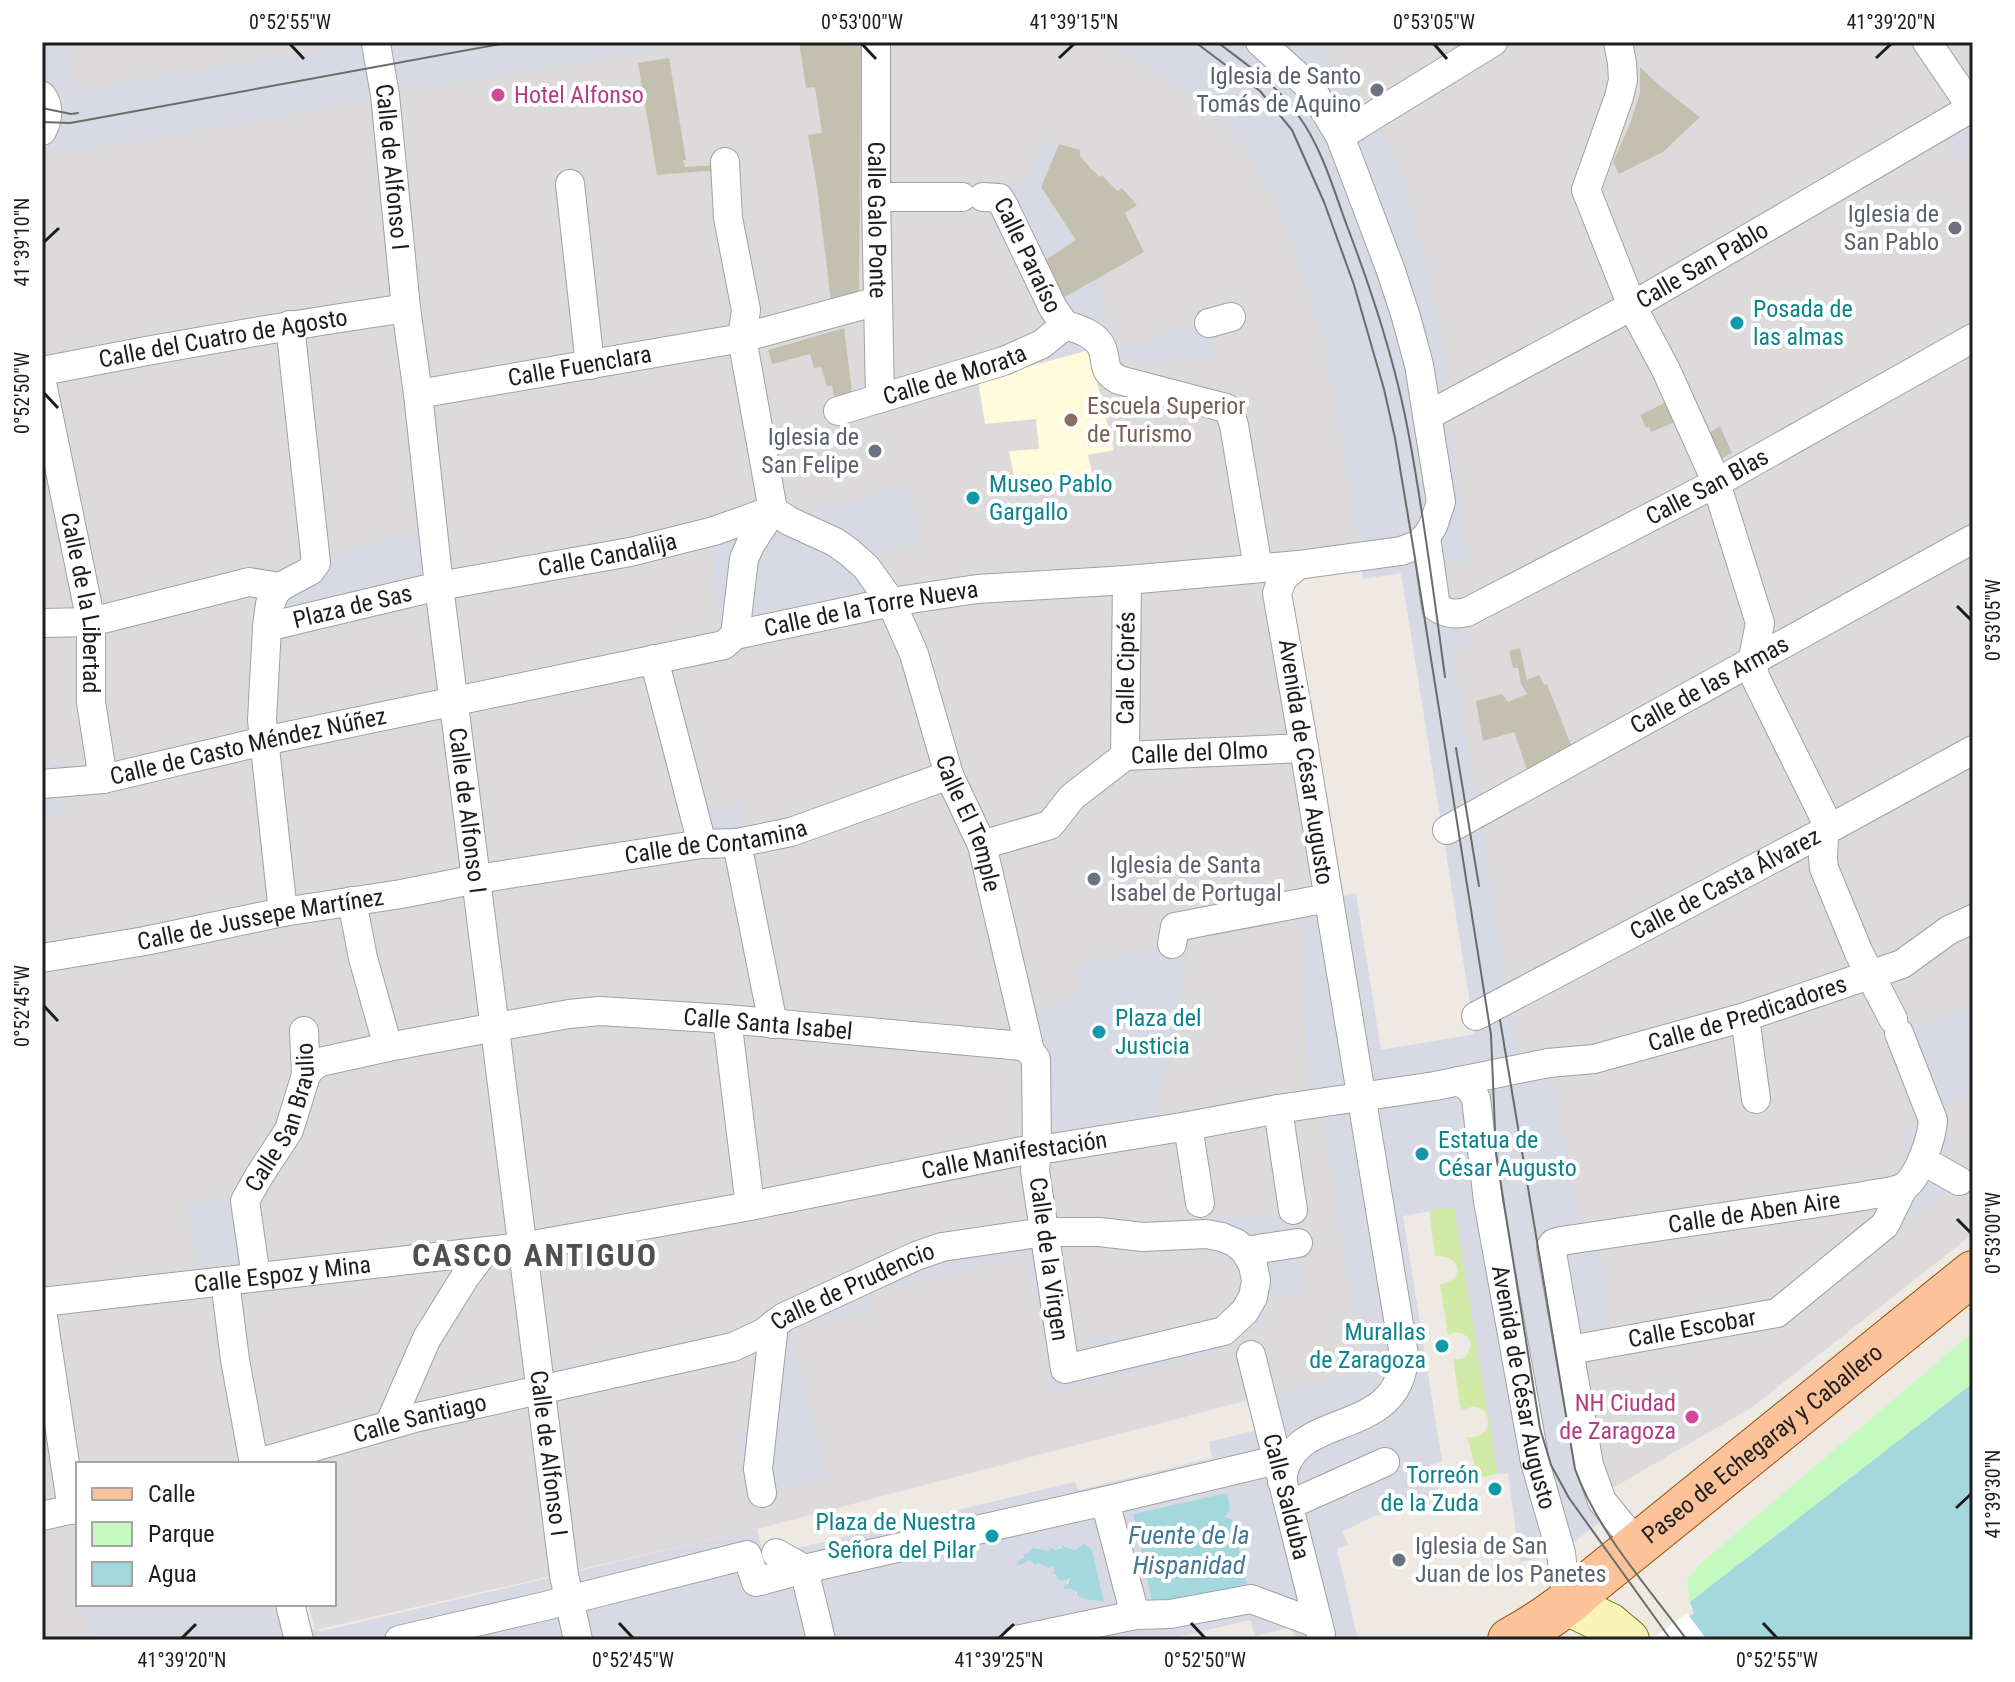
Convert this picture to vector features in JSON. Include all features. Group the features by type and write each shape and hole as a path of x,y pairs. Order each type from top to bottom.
{"main road":[{"name":"Paseo de Echegaray y Caballero","path":"1510,1640 1567,1604 1973,1273"},
{"path":"1567,1604 1609,1624 1628,1640"}],"street":[{"name":"Calle Galo Ponte","path":"876,42 880,398"},
{"path":"1260,42 1311,88 1340,136 1406,317 1419,365 1441,502 1433,526 1417,545 1401,551 1298,565"},
{"path":"1340,136 1493,42"},
{"path":"1618,42 1622,72 1619,97 1586,190 1632,306 1666,370 1713,476 1760,623 1753,669 1756,679 1825,819 1824,868 1870,976 1896,1026 1933,1120 1922,1160 1910,1182 1903,1188"},
{"path":"1927,42 1972,107"},
{"name":"Calle de Alfonso I","path":"376,44 385,95 406,308 439,586 566,1588"},
{"path":"42,96 47,110 42,131"},
{"name":"Calle San Pablo","path":"1427,416 1632,306 1972,107"},
{"path":"725,162 728,218 746,310 742,338 773,510 744,559 735,635"},
{"path":"570,184 590,365"},
{"name":"Calle Paraíso","path":"876,197 999,198 1053,308 1065,325"},
{"name":"Calle Fuenclara","path":"418,394 742,338 878,301"},
{"name":"Calle del Cuatro de Agosto","path":"42,371 290,325 406,308"},
{"path":"283,912 262,720 267,627 272,598 280,587 310,571 316,563 290,325"},
{"path":"1065,325 1081,329 1093,337 1101,347 1111,375 1127,383 1226,408 1230,413 1258,568"},
{"name":"Calle de Morata","path":"838,411 1004,361 1042,344 1065,325"},
{"name":"Calle San Blas","path":"1426,537 1436,607 1443,612 1467,612 1713,476 1973,338"},
{"name":"Calle de la Libertad","path":"42,383 91,622 91,702 103,779"},
{"name":"Calle Candalija","path":"439,586 630,552 714,531 773,510"},
{"name":"Calle El Temple","path":"773,510 849,552 866,567 891,602 914,654 949,775 982,845 1033,1055"},
{"name":"Calle de las Armas","path":"1447,830 1973,539"},
{"name":"Calle de la Torre Nueva","path":"454,701 724,645 735,635 891,602 977,589 1298,565"},
{"name":"Avenida de César Augusto","path":"1284,1476 1293,1451 1305,1441 1373,1410 1394,1391 1403,1371 1403,1344 1277,593 1283,578 1298,565"},
{"name":"Calle Ciprés","path":"1125,756 1127,580"},
{"path":"42,623 91,622 249,582 280,587"},
{"name":"Plaza de Sas","path":"267,627 439,586"},
{"path":"654,659 702,844"},
{"name":"Calle de Casto Méndez Núñez","path":"42,784 103,779 454,701"},
{"name":"Calle del Olmo","path":"982,845 1050,825 1072,797 1125,756 1304,748"},
{"name":"Calle de Casta Álvarez","path":"1476,1016 1973,750"},
{"name":"Calle de Contamina","path":"477,879 702,844 737,843 791,832 949,775"},
{"path":"737,843 773,1024"},
{"name":"Calle de Jussepe Martínez","path":"42,958 477,879"},
{"path":"1172,944 1175,927 1328,898"},
{"path":"352,901 363,958 388,1047"},
{"name":"Calle de Predicadores","path":"1509,1071 1548,1063 1594,1059 1745,1017 1902,964 1949,930 1973,919"},
{"name":"Calle Santa Isabel","path":"306,1075 320,1062 388,1047 600,1011 727,1019 1022,1046 1033,1055"},
{"path":"1745,1017 1756,1099"},
{"path":"727,1019 750,1206"},
{"name":"Calle San Braulio","path":"256,1277 245,1201 289,1130 306,1075 304,1031"},
{"path":"1033,1055 1037,1148"},
{"name":"Calle Manifestación","path":"522,1247 750,1206 1037,1148 1188,1126 1509,1071"},
{"name":"Avenida de César Augusto","path":"1459,1081 1471,1089 1476,1099 1488,1201 1535,1462 1561,1553 1567,1604"},
{"path":"1278,1109 1293,1210"},
{"path":"1188,1126 1203,1219 1222,1237 1245,1251 1298,1243"},
{"name":"Calle de la Virgen","path":"1037,1148 1035,1171 1065,1369 1224,1331 1245,1311 1253,1297 1255,1273 1245,1251"},
{"path":"1922,1160 1959,1181"},
{"name":"Calle de Aben Aire","path":"1563,1241 1903,1188"},
{"name":"Calle Escobar","path":"1570,1350 1777,1313 1885,1225 1903,1188"},
{"name":"Calle de Prudencio","path":"541,1391 733,1347 763,1333 784,1317 930,1250 1045,1232 1099,1232 1143,1237 1175,1235 1203,1219"},
{"name":"Avenida de César Augusto","path":"1563,1241 1551,1247 1589,1465 1607,1509 1638,1545"},
{"name":"Calle Espoz y Mina","path":"42,1302 522,1247"},
{"path":"389,1425 427,1338 484,1252"},
{"path":"225,1281 235,1360 254,1462"},
{"path":"42,1310 75,1509 42,1516"},
{"path":"762,1493 758,1469 774,1324"},
{"name":"Calle Salduba","path":"1251,1355 1284,1476 1320,1632"},
{"name":"Calle Santiago","path":"261,1462 389,1425 541,1391"},
{"path":"399,1640 452,1634 566,1588 747,1555 756,1582 1105,1501 1385,1462"},
{"path":"1105,1501 1135,1615"},
{"path":"776,1553 804,1569 821,1640"},
{"path":"566,1588 578,1640"},
{"path":"1016,1640 1135,1615 1170,1614 1251,1599 1320,1632"},
{"path":"290,1606 299,1640"}],"shaded area":[{"path":"42,42 1973,42 1973,1234 1751,1408 1609,1490 1513,1064 1439,567 1267,557 1352,1113 1363,1370 757,1529 315,1630 309,1606 336,1606 336,1462 270,1462 268,1455 233,1462 76,1462 76,1606 85,1606 92,1640 42,1640"},
{"path":"42,42 64,42 74,90 368,42 719,42 652,50 42,156"},
{"path":"799,42 861,42 859,293 831,301 808,135 822,133 815,87 806,88"},
{"path":"1098,42 1317,42 1379,123 1401,171 1433,288 1445,362 1459,494 1471,562 1440,566 1445,601 1466,599 1470,644 1453,653 1499,937 1517,1010 1512,1014 1518,1052 1534,1049 1548,1063 1582,1224 1598,1236 1611,1333 1588,1358 1610,1513 1561,1553 1520,1562 1508,1473 1498,1474 1454,1207 1403,1216 1442,1461 1430,1465 1439,1493 1370,1518 1342,1532 1348,1544 1337,1549 1358,1640 1295,1640 1291,1627 1255,1636 1250,1620 1165,1640 91,1640 85,1606 302,1606 308,1627 322,1631 757,1529 764,1556 1075,1482 1078,1490 1212,1458 1209,1442 1270,1427 1262,1395 1363,1370 1318,1089 1310,1090 1298,904 1356,893 1381,1050 1475,1034 1401,573 1363,579 1340,425 1325,360 1331,359 1328,345 1319,319 1314,319 1308,291 1280,209 1239,140 1220,119 1126,53","holes":["1133,1514 1223,1518 1153,1605","1082,1546 1103,1602 1084,1599 1071,1589 1064,1589 1070,1577 1052,1566 1023,1560 1029,1553 1064,1547 1075,1550"]},
{"path":"669,58 685,167 719,165 719,170 657,175 638,63"},
{"path":"1640,67 1700,117 1663,152 1619,174 1613,162 1640,93"},
{"path":"1973,96 1973,151 1956,160 1938,120"},
{"path":"1044,140 1059,144 1041,187 1076,240 1041,263 1063,298 1093,281 1100,293 1118,350 1208,319 1214,360 1105,365 1088,350 1009,372 1000,351 1041,326 1045,315 1014,254 993,229 983,184 1028,183"},
{"path":"1059,144 1080,150 1080,156 1091,169 1100,177 1102,175 1117,191 1122,188 1137,205 1125,213 1144,252 1064,298 1040,263 1075,240 1041,187"},
{"path":"844,328 853,400 836,405 832,386 827,386 821,367 814,368 810,354 772,364 768,350"},
{"name":"Escuela Superior de Turismo","path":"1089,350 1114,450 1088,455 1094,481 1031,490 1029,475 1014,476 1009,451 1039,449 1036,419 985,424 978,380"},
{"path":"1673,399 1682,419 1651,432 1640,415"},
{"path":"1720,426 1732,453 1715,462 1702,437"},
{"path":"909,485 921,544 879,553 895,597 719,632 713,516 758,505 773,510 816,509"},
{"path":"432,528 441,602 257,644 254,589 315,557"},
{"path":"1520,648 1527,680 1539,675 1544,685 1547,684 1573,750 1529,775 1514,732 1483,741 1476,701 1502,694 1508,702 1527,694 1518,668 1513,668 1509,651"},
{"path":"65,763 64,816 42,816 42,764"},
{"path":"741,804 745,833 709,838 701,811"},
{"name":"Plaza del Justicia","path":"1172,944 1186,945 1176,1059 1164,1072 1159,1115 1059,1133 1054,1131 1050,1128 1033,1015 1080,992 1074,965"},
{"path":"1973,1005 1973,1092 1929,1110 1899,1033"},
{"path":"1941,1117 1965,1176 1893,1233 1863,1202 1890,1185 1902,1157 1903,1132"},
{"path":"1055,1168 1047,1179 1056,1224 1143,1221 1144,1233 1202,1219 1277,1216 1293,1210 1306,1290 1260,1302 1266,1328 1227,1338 1213,1347 1214,1354 1053,1391 1050,1377 1055,1375 1026,1256 872,1292 876,1311 791,1330 826,1477 749,1496 734,1431 756,1425 766,1351 573,1395 564,1407 558,1358 571,1366 714,1333 716,1347 1032,1222 1027,1184 1014,1175","holes":["1060,1246 1203,1246 1206,1254 1217,1254 1233,1262 1239,1271 1241,1286 1234,1302 1219,1311 1220,1318 1124,1341 1122,1335 1073,1340"]},
{"path":"223,1198 255,1203 269,1296 205,1304 186,1205"}],"green space":[{"path":"1455,1207 1498,1474 1478,1478 1467,1437 1484,1432 1488,1418 1479,1408 1461,1411 1453,1359 1467,1356 1471,1345 1462,1334 1448,1335 1440,1284 1454,1278 1457,1268 1451,1259 1435,1256 1429,1211"},
{"path":"1973,1332 1973,1383 1690,1602 1687,1580 1700,1564"}],"water":[{"path":"1973,1383 1973,1640 1658,1640 1694,1613 1690,1602"},
{"name":"Fuente de la Hispanidad","path":"1227,1493 1230,1510 1224,1517 1232,1519 1247,1584 1153,1606 1133,1514"},
{"name":"Fuente de la Hispanidad","path":"1084,1544 1092,1550 1104,1602 1084,1599 1071,1589 1064,1589 1070,1578 1058,1579 1052,1566 1035,1565 1030,1560 1017,1566 1019,1560 1025,1558 1023,1555 1033,1548 1048,1551 1050,1548 1062,1548 1063,1545 1075,1550"}],"pier":[{"path":"1687,1613 1707,1640 1650,1640 1674,1623"}],"tram line":[{"path":"42,122 70,123 511,42"},
{"path":"1195,42 1260,91 1292,130 1324,202 1354,285 1384,389 1413,546 1491,1035 1496,1154 1540,1428 1551,1465 1569,1498 1671,1640"},
{"path":"1217,42 1270,84 1298,115 1320,155 1357,252 1383,330 1404,409 1445,677"},
{"path":"42,108 78,113"},
{"path":"1456,748 1479,886"},
{"path":"1500,1020 1575,1469 1610,1536 1687,1640"}],"place":[{"name":"Iglesia de Santo Tomás de Aquino","path":"1377,90"},
{"name":"Hotel Alfonso","path":"498,95"},
{"name":"Iglesia de San Pablo","path":"1955,228"},
{"name":"Posada de las almas","path":"1737,323"},
{"name":"Escuela Superior de Turismo","path":"1071,420"},
{"name":"Iglesia de San Felipe","path":"875,451"},
{"name":"Museo Pablo Gargallo","path":"973,498"},
{"name":"Iglesia de Santa Isabel de Portugal","path":"1094,879"},
{"name":"Plaza del Justicia","path":"1099,1032"},
{"name":"Estatua de César Augusto","path":"1422,1154"},
{"name":"Murallas de Zaragoza","path":"1442,1346"},
{"name":"NH Ciudad de Zaragoza","path":"1692,1417"},
{"name":"Torreón de la Zuda","path":"1495,1489"},
{"name":"Plaza de Nuestra Señora del Pilar","path":"992,1536"},
{"name":"Iglesia de San Juan de los Panetes","path":"1399,1560"}],"district":[{"name":"CASCO ANTIGUO","path":"535,1255"}]}
